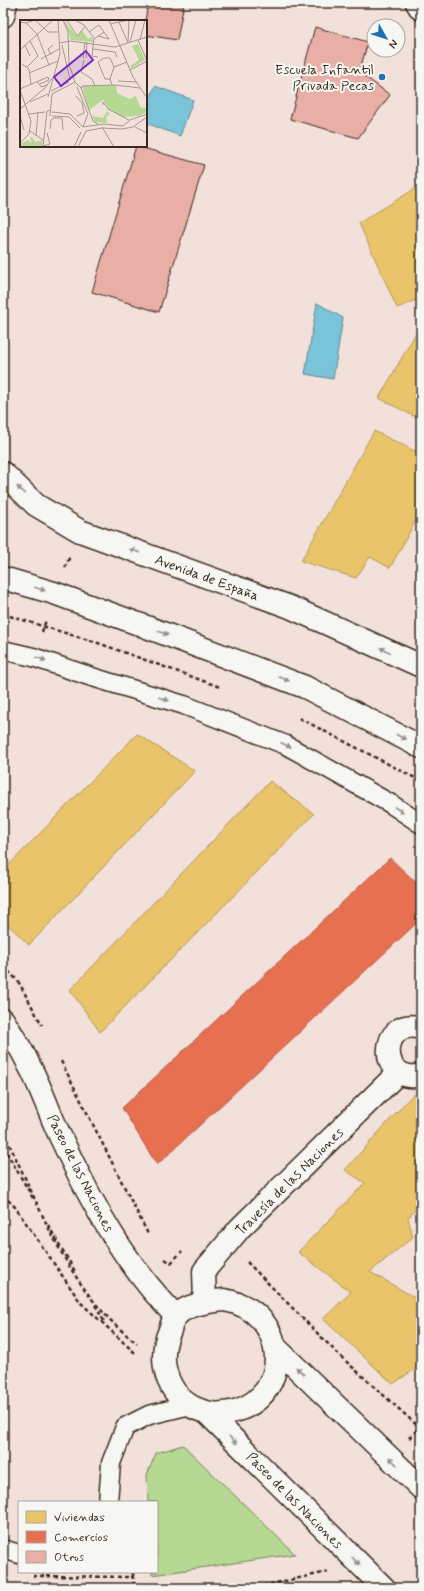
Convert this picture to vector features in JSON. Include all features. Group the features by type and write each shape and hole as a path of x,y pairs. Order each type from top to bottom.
{"street":[{"path":"3,16 6,3"},
{"path":"417,3 421,9"},
{"name":"Avenida de España","path":"3,473 36,505 80,531 290,607 421,666"},
{"path":"3,578 54,593 305,687 421,747"},
{"name":"Paseo de las Naciones","path":"3,1020 29,1065 62,1141 101,1218 133,1266 157,1297 176,1316 166,1339 162,1358 166,1376 175,1392 198,1409 384,1588"},
{"path":"421,1028 406,1027 399,1031 389,1043 389,1060 399,1072 407,1076 421,1075"},
{"name":"Travesía de las Naciones","path":"205,1302 204,1271 245,1223 399,1072"},
{"path":"176,1316 205,1302 224,1300 234,1302 257,1314 269,1329 275,1347 276,1365 270,1383 259,1398 243,1409 225,1414 198,1409"},
{"path":"275,1347 421,1488"}],"lane":[{"path":"3,650 34,657 184,706 286,745 391,804 421,824"},
{"path":"108,1501 111,1463 125,1427 149,1415 198,1409"},
{"path":"3,1549 18,1554"}],"path":[{"path":"3,966 18,980 44,1028"},
{"path":"58,1056 152,1241"},
{"path":"3,1146 106,1325"},
{"path":"3,1194 16,1207 82,1303 136,1354"},
{"path":"228,1588 266,1585 360,1565"},
{"path":"133,1573 134,1588"},
{"path":"31,1576 133,1577"}],"green space":[{"path":"183,1445 295,1554 152,1575 152,1573 158,1573 158,1501 148,1501 147,1475 156,1453"}],"water":[{"path":"155,86 193,100 180,136 147,123 147,106"},
{"path":"317,303 343,318 333,379 305,374"}],"building: Viviendas":[{"path":"421,185 421,298 397,308 359,223"},
{"path":"421,324 421,420 379,398"},
{"path":"374,431 421,454 421,511 390,568 370,557 356,578 301,561"},
{"path":"137,734 195,771 29,945 3,920 3,871"},
{"path":"270,781 314,814 100,1032 70,990"},
{"path":"413,1094 421,1105 421,1203 408,1218 413,1237 370,1272 421,1301 421,1365 393,1384 323,1319 351,1292 298,1252 365,1183 345,1170"}],"building: Comercios":[{"path":"390,858 421,887 421,919 157,1165 122,1108"}],"building: Otros":[{"path":"148,3 184,3 177,40 147,35 147,20 145,20"},
{"path":"315,27 366,41 366,49 359,72 390,95 358,138 290,119"},
{"path":"136,147 204,165 159,312 92,292"}],"place":[{"name":"Escuela Infantil Privada Pecas","path":"382,77"}]}
